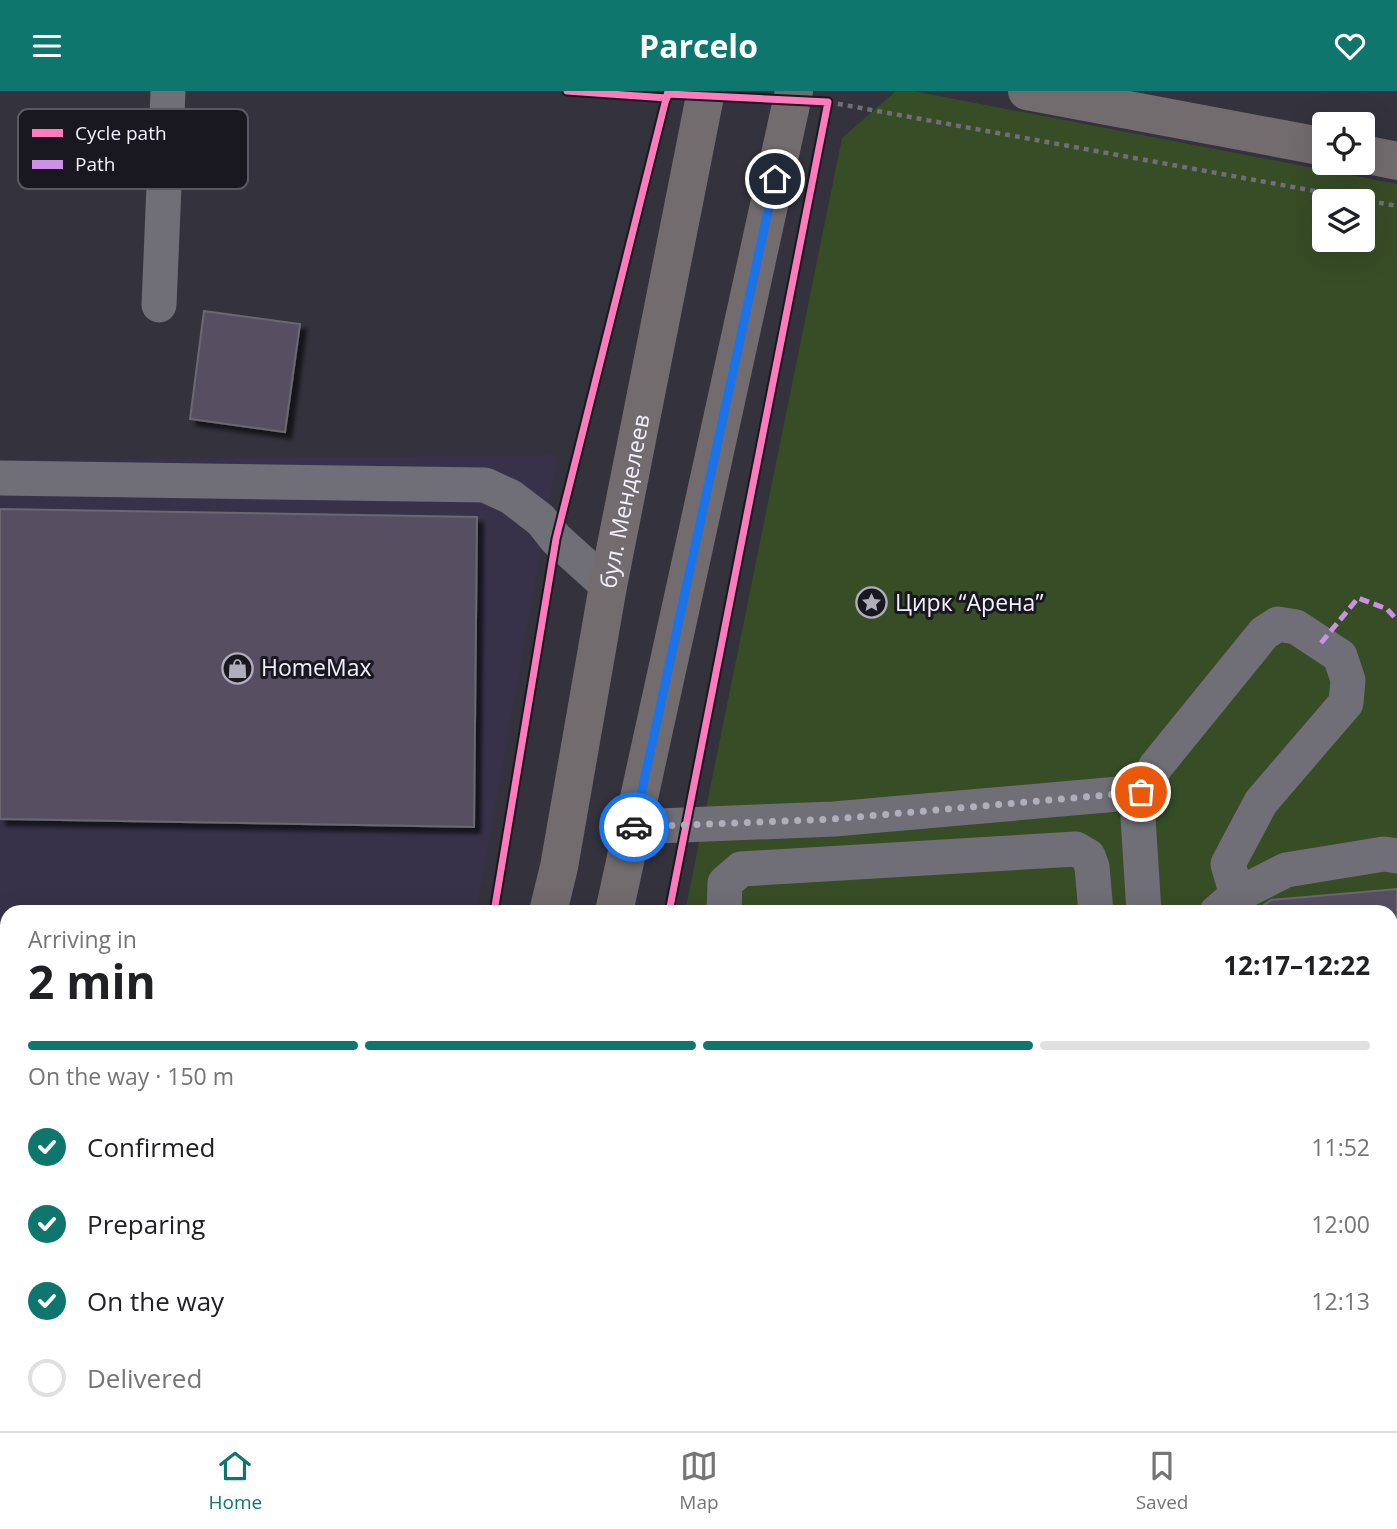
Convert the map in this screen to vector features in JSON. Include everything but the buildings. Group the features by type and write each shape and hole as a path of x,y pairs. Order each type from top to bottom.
{"main road":[{"path":"1027,91 1312,145"},
{"name":"бул. Менделеев","path":"550,905 559,867 608,586 686,94"},
{"path":"616,905 810,102"},
{"path":"1375,156 1397,161"}],"street":[{"path":"167,109 168,91"},
{"path":"159,305 164,189"},
{"path":"0,478 485,485 511,497 541,520 556,539 608,586"},
{"path":"1144,905 1138,818 1141,792 1156,766 1264,633 1278,624 1296,627 1340,656 1348,680 1346,703 1261,802 1228,864 1227,903"},
{"path":"633,827 834,819 1141,792"},
{"path":"724,905 725,883 741,869 1076,849 1088,856 1092,867 1095,905"},
{"path":"1227,903 1286,870 1384,854 1397,856"}],"path":[{"path":"567,91 686,94"},
{"path":"664,111 686,94"},
{"path":"810,102 1397,206"}],"shaded area":[{"name":"HomeMax","path":"558,455 477,905 0,905 0,460"}],"green space":[{"path":"896,91 913,91 1312,168 1312,175 1350,175 1397,184 1397,905 686,905 842,138"}],"marked path":[{"path":"1321,643 1358,598 1387,609 1397,620"}],"cycle path":[{"path":"567,91 667,98 668,94 828,102 670,905"},
{"path":"495,905 556,539 668,91"}],"way so far":[{"path":"634,827 834,819 1141,792"}],"place":[{"name":"Цирк “Арена”","path":"872,603"},
{"name":"HomeMax","path":"238,668"}],"route":[{"path":"634,827 775,179"}]}
